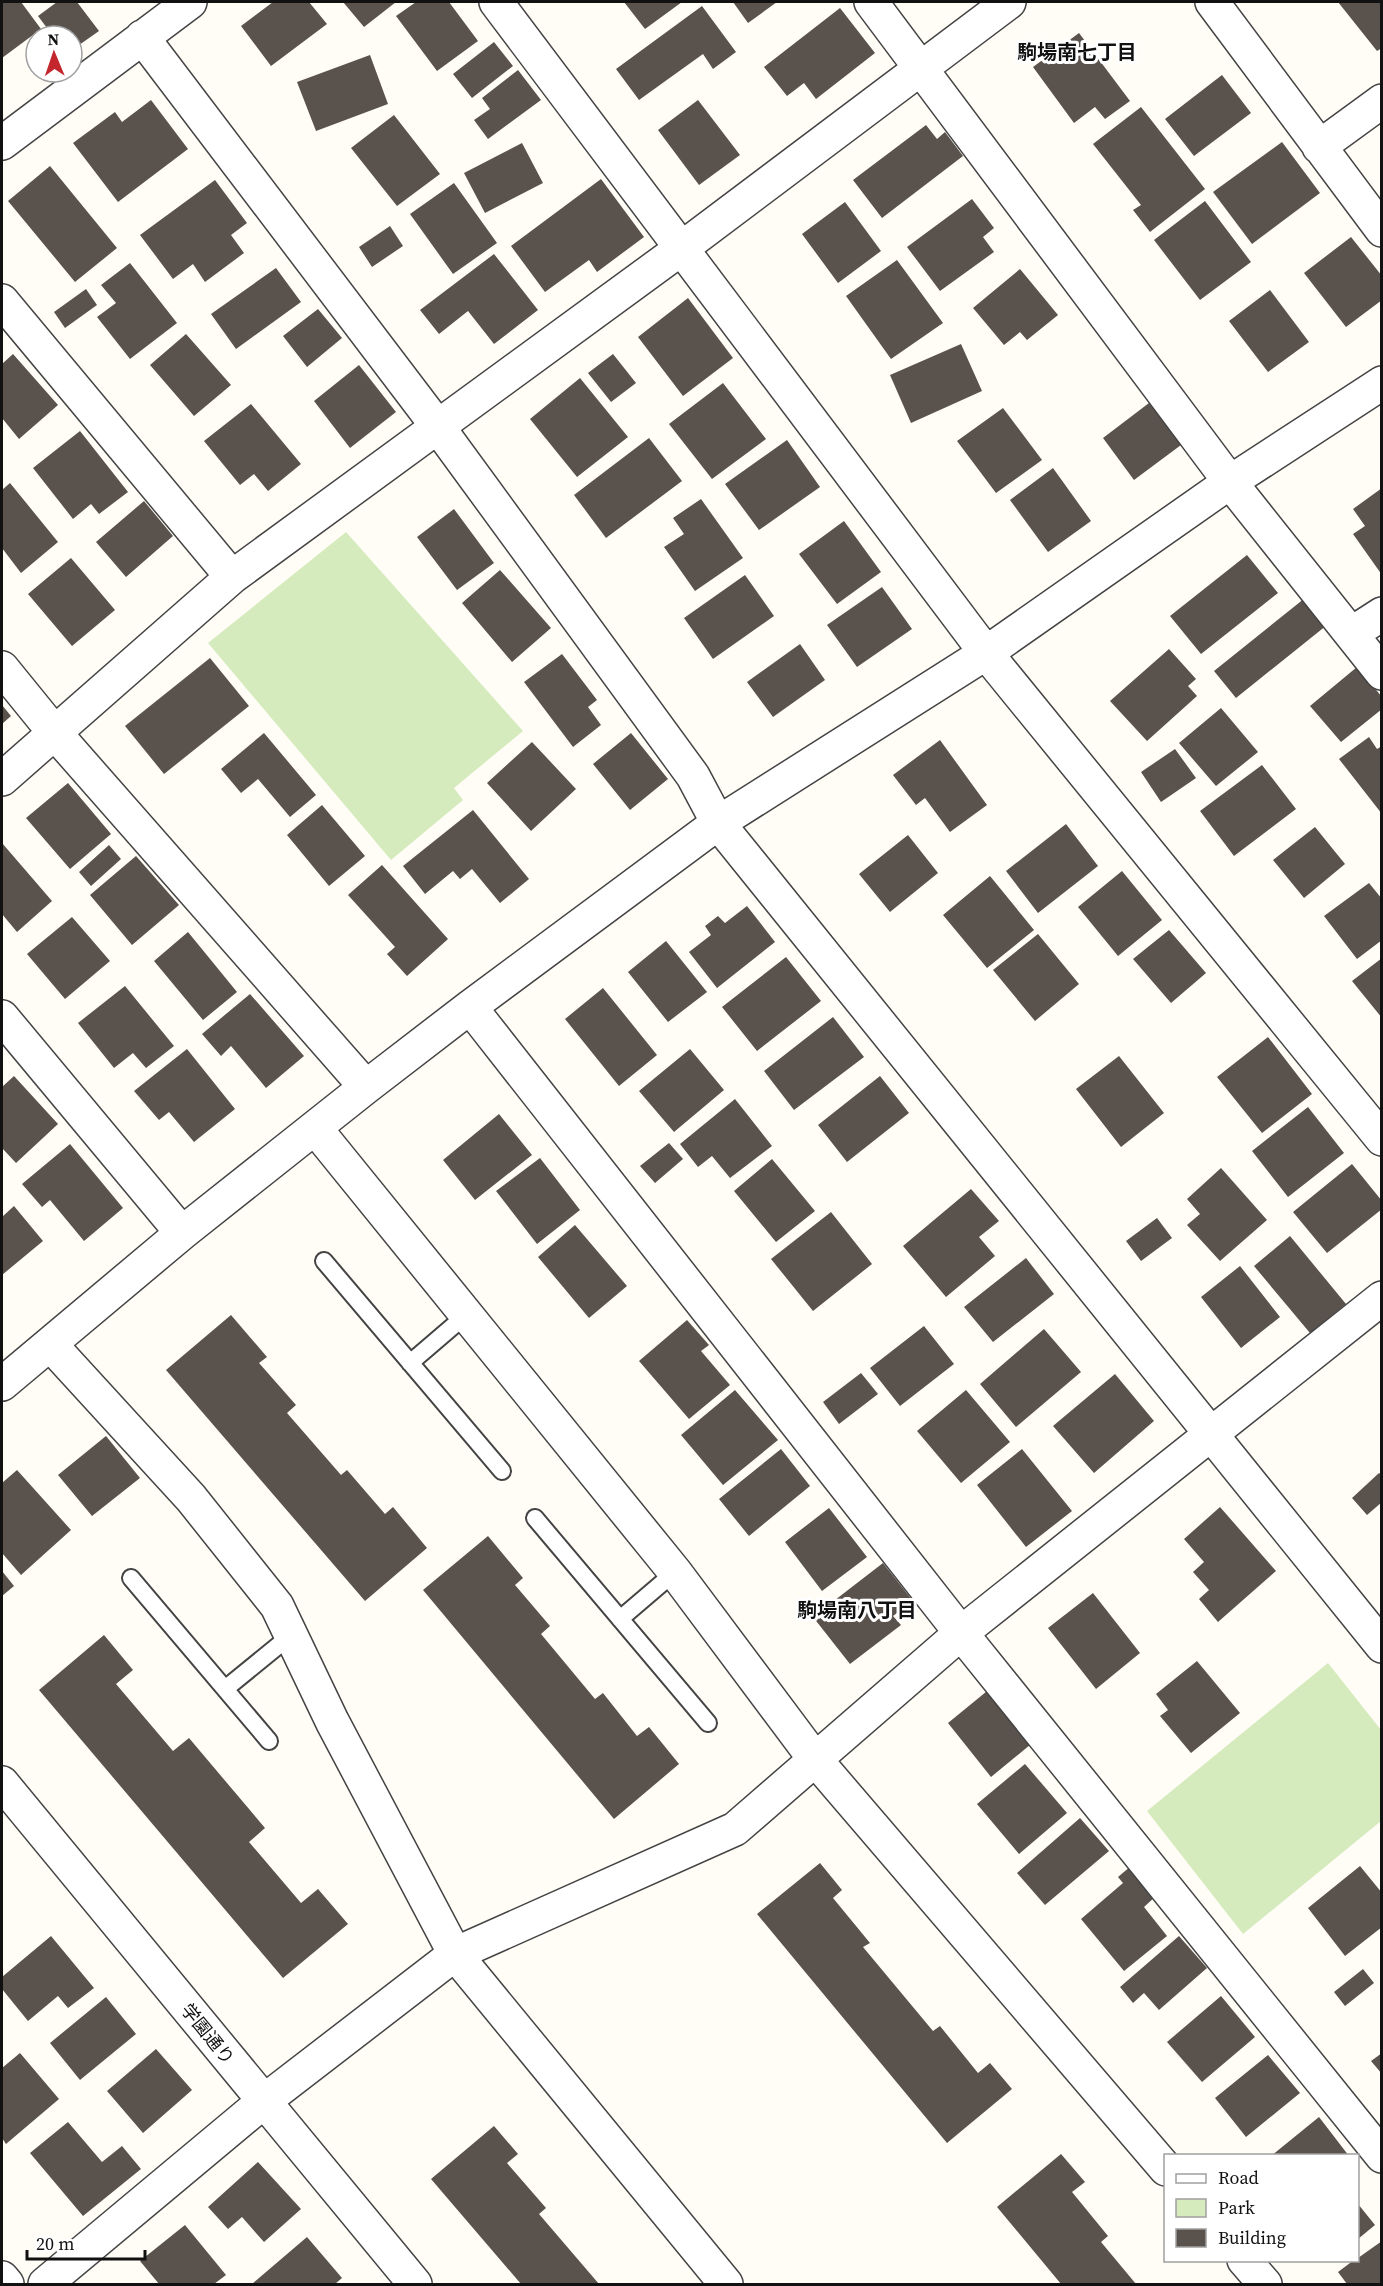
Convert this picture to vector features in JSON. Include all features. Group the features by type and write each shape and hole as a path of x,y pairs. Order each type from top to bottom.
{"street":[{"path":"2,143 190,2"},
{"path":"496,2 986,653 1382,1139"},
{"path":"871,2 1230,482 1382,672"},
{"path":"2,779 232,577 682,248 1009,2"},
{"path":"1212,2 1382,230"},
{"path":"142,37 438,427 693,776 718,823 1382,1646"},
{"path":"1319,147 1382,101"},
{"path":"2,300 232,577"},
{"path":"3,1380 50,1344 182,1233 366,1087 718,823 986,653 1230,482 1382,383"},
{"path":"1351,634 1382,614"},
{"path":"2,668 54,732 366,1087"},
{"path":"470,1007 961,1633 1382,2156"},
{"path":"2,1017 182,1233"},
{"path":"315,1128 675,1572 814,1758 1164,2167"},
{"path":"45,2284 263,2102 455,1954 735,1828 961,1633 1382,1298"},
{"path":"50,1344 191,1498 277,1606 332,1720 455,1954 726,2284"},
{"name":"学園通り","path":"2,1783 415,2284"},
{"path":"1246,2262 1265,2284"},
{"path":"2,2278 7,2284"}],"lane":[{"path":"324,1261 502,1471"},
{"path":"411,1363 466,1315"},
{"path":"534,1518 708,1723"},
{"path":"620,1619 675,1572"},
{"path":"131,1578 269,1741"},
{"path":"225,1689 290,1636"}],"green space":[{"path":"346,532 523,731 454,788 463,800 391,860 208,643"},
{"path":"1328,1663 1381,1730 1381,1821 1243,1934 1147,1811"}],"building":[{"path":"2,2 21,2 37,24 24,24 24,42 2,58"},
{"path":"57,2 77,2 99,31 84,42 84,24 44,24 38,16"},
{"path":"273,2 309,2 327,24 271,66 241,26"},
{"path":"343,2 396,2 364,27"},
{"path":"416,2 449,2 478,41 437,71 396,16"},
{"path":"624,2 682,2 645,29"},
{"path":"733,2 777,2 748,23"},
{"path":"1338,2 1382,2 1382,48 1377,51"},
{"path":"702,6 736,52 713,69 703,54 639,100 616,69"},
{"path":"840,8 875,53 816,99 804,83 787,96 764,67"},
{"path":"1079,33 1130,101 1105,119 1095,107 1074,123 1033,67"},
{"path":"494,42 513,66 472,98 453,74"},
{"path":"370,55 388,104 316,131 297,82"},
{"path":"518,70 541,100 488,139 474,120 490,109 482,98"},
{"path":"1222,75 1251,113 1194,156 1165,119"},
{"path":"151,100 188,149 118,202 73,143 115,112 122,122"},
{"path":"698,100 740,155 699,185 658,130"},
{"path":"1141,107 1205,189 1150,232 1133,210 1141,205 1093,144"},
{"path":"394,115 440,174 397,206 351,148"},
{"path":"926,125 937,139 945,132 963,156 882,218 853,180"},
{"path":"1282,142 1320,193 1252,244 1213,192"},
{"path":"522,143 543,183 485,213 464,173"},
{"path":"50,166 117,248 75,282 8,201"},
{"path":"601,179 644,237 597,272 589,260 545,292 511,246"},
{"path":"215,180 247,223 231,235 244,253 205,282 193,264 173,279 140,235"},
{"path":"454,183 497,243 453,274 410,214"},
{"path":"972,199 994,228 983,237 994,252 940,291 907,247"},
{"path":"1205,201 1251,262 1200,300 1154,240"},
{"path":"845,202 881,251 838,283 802,234"},
{"path":"390,226 403,246 372,267 359,247"},
{"path":"1351,237 1382,276 1382,300 1346,327 1304,273"},
{"path":"494,254 538,310 494,344 468,311 439,334 420,310"},
{"path":"897,260 943,323 891,359 846,296"},
{"path":"130,263 177,323 130,359 97,317 116,303 101,285"},
{"path":"276,268 301,302 236,349 211,314"},
{"path":"1020,269 1058,315 1027,340 1020,332 1004,345 973,308"},
{"path":"86,289 97,305 65,328 54,312"},
{"path":"1270,290 1309,342 1268,372 1229,321"},
{"path":"688,298 733,358 683,396 638,337"},
{"path":"318,309 342,338 307,367 283,336"},
{"path":"186,334 231,385 194,416 150,365"},
{"path":"961,344 982,391 911,423 890,375"},
{"path":"13,354 58,405 19,439 2,418 2,364"},
{"path":"613,354 636,383 611,402 588,373"},
{"path":"359,365 396,412 350,448 314,401"},
{"path":"580,378 628,437 577,477 530,419"},
{"path":"723,383 766,439 712,479 669,424"},
{"path":"1149,403 1181,445 1134,480 1103,438"},
{"path":"251,404 301,464 268,491 254,474 240,485 204,441"},
{"path":"1003,408 1042,460 996,493 957,441"},
{"path":"80,431 128,492 99,514 91,504 73,519 33,468"},
{"path":"649,438 682,481 606,538 574,495"},
{"path":"787,440 820,487 759,530 725,484"},
{"path":"1053,468 1091,521 1048,552 1010,500"},
{"path":"10,483 58,542 21,573 2,548 2,490"},
{"path":"1382,488 1382,575 1353,534 1365,526 1353,509"},
{"path":"701,499 743,558 695,591 664,547 684,534 673,518"},
{"path":"144,501 173,536 126,577 96,542"},
{"path":"454,509 494,563 457,590 417,537"},
{"path":"844,521 881,572 837,604 799,554"},
{"path":"1247,555 1278,593 1201,654 1170,616"},
{"path":"71,558 115,610 72,646 28,594"},
{"path":"500,570 551,628 512,662 462,603"},
{"path":"745,575 774,616 713,659 684,618"},
{"path":"882,587 912,629 857,667 827,625"},
{"path":"1305,598 1327,625 1236,698 1214,671"},
{"path":"800,644 825,680 773,717 747,682"},
{"path":"1169,649 1196,679 1188,686 1197,696 1147,741 1110,701"},
{"path":"562,654 597,700 588,707 601,725 573,747 524,682"},
{"path":"210,658 249,706 164,774 125,726"},
{"path":"1357,667 1382,697 1382,709 1341,742 1310,706"},
{"path":"2,705 11,716 2,724"},
{"path":"1221,708 1258,752 1216,786 1179,743"},
{"path":"264,733 316,795 290,817 258,779 241,793 221,769"},
{"path":"631,733 668,779 630,810 593,764"},
{"path":"1369,737 1377,749 1382,746 1382,814 1339,759"},
{"path":"940,740 987,805 950,832 925,798 916,805 893,775"},
{"path":"532,742 576,789 531,831 487,783"},
{"path":"1175,749 1196,778 1161,802 1141,772"},
{"path":"1262,765 1296,809 1234,856 1200,811"},
{"path":"68,783 111,834 70,869 26,818"},
{"path":"322,805 365,856 329,886 287,835"},
{"path":"473,810 529,879 500,903 472,869 460,879 453,871 425,894 403,866"},
{"path":"1066,824 1098,866 1038,913 1006,871"},
{"path":"1315,827 1345,864 1304,898 1273,860"},
{"path":"908,835 938,873 890,912 859,874"},
{"path":"2,843 52,901 17,932 2,914"},
{"path":"109,845 121,859 91,886 79,872"},
{"path":"136,856 179,905 132,945 90,895"},
{"path":"382,865 448,939 407,976 387,954 395,947 348,895"},
{"path":"1122,871 1162,920 1118,956 1078,907"},
{"path":"990,876 1034,930 987,968 943,915"},
{"path":"1369,883 1382,899 1382,940 1357,959 1324,916"},
{"path":"747,906 775,942 717,988 689,952 711,935 705,926 718,916 725,923"},
{"path":"72,917 110,961 65,999 27,954"},
{"path":"1169,930 1206,973 1171,1003 1133,959"},
{"path":"188,932 237,992 203,1020 154,961"},
{"path":"1038,934 1079,984 1035,1021 993,970"},
{"path":"666,941 707,992 668,1022 628,972"},
{"path":"786,957 821,1001 757,1051 722,1007"},
{"path":"1382,958 1382,1018 1352,981"},
{"path":"125,986 174,1046 146,1068 133,1053 114,1068 78,1023"},
{"path":"603,988 657,1055 619,1086 565,1019"},
{"path":"250,994 304,1056 266,1088 231,1046 221,1056 202,1034"},
{"path":"833,1017 864,1057 794,1110 764,1071"},
{"path":"1268,1037 1312,1094 1262,1133 1217,1077"},
{"path":"187,1049 235,1109 194,1142 169,1112 159,1120 134,1091"},
{"path":"690,1049 724,1090 674,1132 639,1091"},
{"path":"1119,1056 1164,1113 1121,1147 1076,1089"},
{"path":"14,1076 58,1124 16,1163 2,1148 2,1087"},
{"path":"880,1076 909,1113 847,1162 818,1125"},
{"path":"735,1099 772,1146 730,1178 712,1156 698,1167 680,1144"},
{"path":"1308,1107 1344,1153 1288,1197 1252,1151"},
{"path":"499,1114 532,1155 475,1200 443,1160"},
{"path":"669,1143 683,1159 655,1183 640,1166"},
{"path":"70,1144 123,1208 84,1241 50,1200 42,1207 22,1184"},
{"path":"540,1158 580,1210 537,1244 496,1191"},
{"path":"772,1159 815,1211 776,1242 734,1191"},
{"path":"1352,1164 1382,1201 1382,1209 1327,1253 1293,1212"},
{"path":"1221,1168 1267,1220 1220,1261 1187,1225 1200,1214 1187,1199"},
{"path":"971,1189 999,1221 979,1237 995,1256 946,1297 903,1246"},
{"path":"14,1206 43,1241 2,1275 2,1217"},
{"path":"831,1212 872,1264 813,1311 771,1259"},
{"path":"1157,1218 1172,1238 1141,1261 1126,1241"},
{"path":"575,1225 627,1286 589,1318 538,1257"},
{"path":"1290,1236 1346,1304 1310,1333 1254,1266"},
{"path":"1026,1258 1054,1294 993,1342 964,1307"},
{"path":"1240,1266 1280,1317 1241,1348 1201,1297"},
{"path":"231,1315 267,1357 259,1363 296,1405 287,1413 341,1475 347,1470 385,1514 393,1507 427,1548 365,1601 166,1370"},
{"path":"687,1320 709,1345 701,1351 730,1385 689,1419 639,1361"},
{"path":"924,1326 954,1364 900,1406 870,1368"},
{"path":"1044,1329 1081,1372 1016,1427 980,1384"},
{"path":"861,1373 878,1394 839,1424 823,1402"},
{"path":"1115,1374 1154,1421 1094,1473 1053,1426"},
{"path":"735,1390 778,1440 723,1485 681,1435"},
{"path":"966,1390 1010,1442 961,1483 917,1431"},
{"path":"106,1436 140,1478 92,1516 58,1475"},
{"path":"781,1449 810,1486 749,1536 719,1499"},
{"path":"1022,1449 1072,1511 1026,1547 977,1485"},
{"path":"17,1470 71,1530 21,1575 2,1553 2,1483"},
{"path":"1379,1473 1382,1475 1382,1502 1367,1515 1352,1498"},
{"path":"1220,1507 1276,1571 1218,1622 1199,1599 1209,1590 1193,1572 1204,1562 1184,1539"},
{"path":"829,1508 867,1557 822,1591 785,1542"},
{"path":"488,1536 523,1578 515,1585 550,1626 541,1634 595,1699 603,1693 637,1736 649,1727 679,1764 614,1819 423,1590"},
{"path":"883,1563 913,1601 893,1616 901,1625 850,1664 813,1617"},
{"path":"2,1571 14,1586 2,1596"},
{"path":"1093,1593 1140,1653 1096,1689 1048,1628"},
{"path":"104,1635 133,1670 116,1684 173,1751 189,1738 265,1828 249,1842 301,1903 318,1889 348,1924 283,1978 39,1690"},
{"path":"1197,1661 1240,1713 1191,1753 1160,1716 1168,1710 1156,1694"},
{"path":"992,1687 1036,1740 991,1777 948,1723"},
{"path":"1025,1764 1067,1813 1019,1854 977,1804"},
{"path":"1080,1818 1109,1851 1045,1905 1017,1873"},
{"path":"820,1863 842,1890 833,1898 870,1943 863,1947 933,2031 940,2026 978,2073 990,2063 1012,2089 947,2143 757,1914"},
{"path":"1131,1866 1156,1896 1144,1907 1167,1936 1124,1971 1081,1919 1123,1883 1118,1877"},
{"path":"1360,1866 1382,1893 1382,1927 1345,1956 1308,1908"},
{"path":"51,1936 94,1988 68,2008 58,1996 28,2021 2,1989 2,1977"},
{"path":"1179,1936 1207,1968 1159,2010 1144,1993 1133,2003 1120,1987"},
{"path":"1363,1969 1374,1983 1345,2006 1334,1992"},
{"path":"1221,1996 1255,2037 1202,2082 1167,2042"},
{"path":"106,1997 136,2034 80,2080 50,2043"},
{"path":"156,2049 192,2090 143,2133 107,2091"},
{"path":"20,2053 59,2099 6,2144 2,2138 2,2068"},
{"path":"1382,2053 1382,2074 1371,2061"},
{"path":"1268,2055 1300,2093 1246,2137 1215,2098"},
{"path":"1319,2117 1347,2154 1273,2154"},
{"path":"68,2122 102,2162 122,2146 141,2169 83,2216 30,2153"},
{"path":"494,2126 518,2154 507,2163 546,2208 539,2214 599,2284 521,2284 431,2179"},
{"path":"1061,2154 1085,2182 1072,2192 1108,2236 1101,2242 1136,2284 1061,2284 997,2207"},
{"path":"258,2162 301,2209 264,2242 242,2217 228,2229 208,2207"},
{"path":"1359,2205 1375,2225 1359,2238"},
{"path":"185,2225 226,2275 214,2284 159,2284 140,2261"},
{"path":"307,2237 342,2278 335,2284 252,2284"},
{"path":"1382,2241 1382,2284 1347,2284 1338,2272 1351,2262 1359,2262 1359,2257"}],"district":[{"name":"駒場南七丁目","path":"1077,52"},
{"name":"駒場南八丁目","path":"857,1610"}]}
